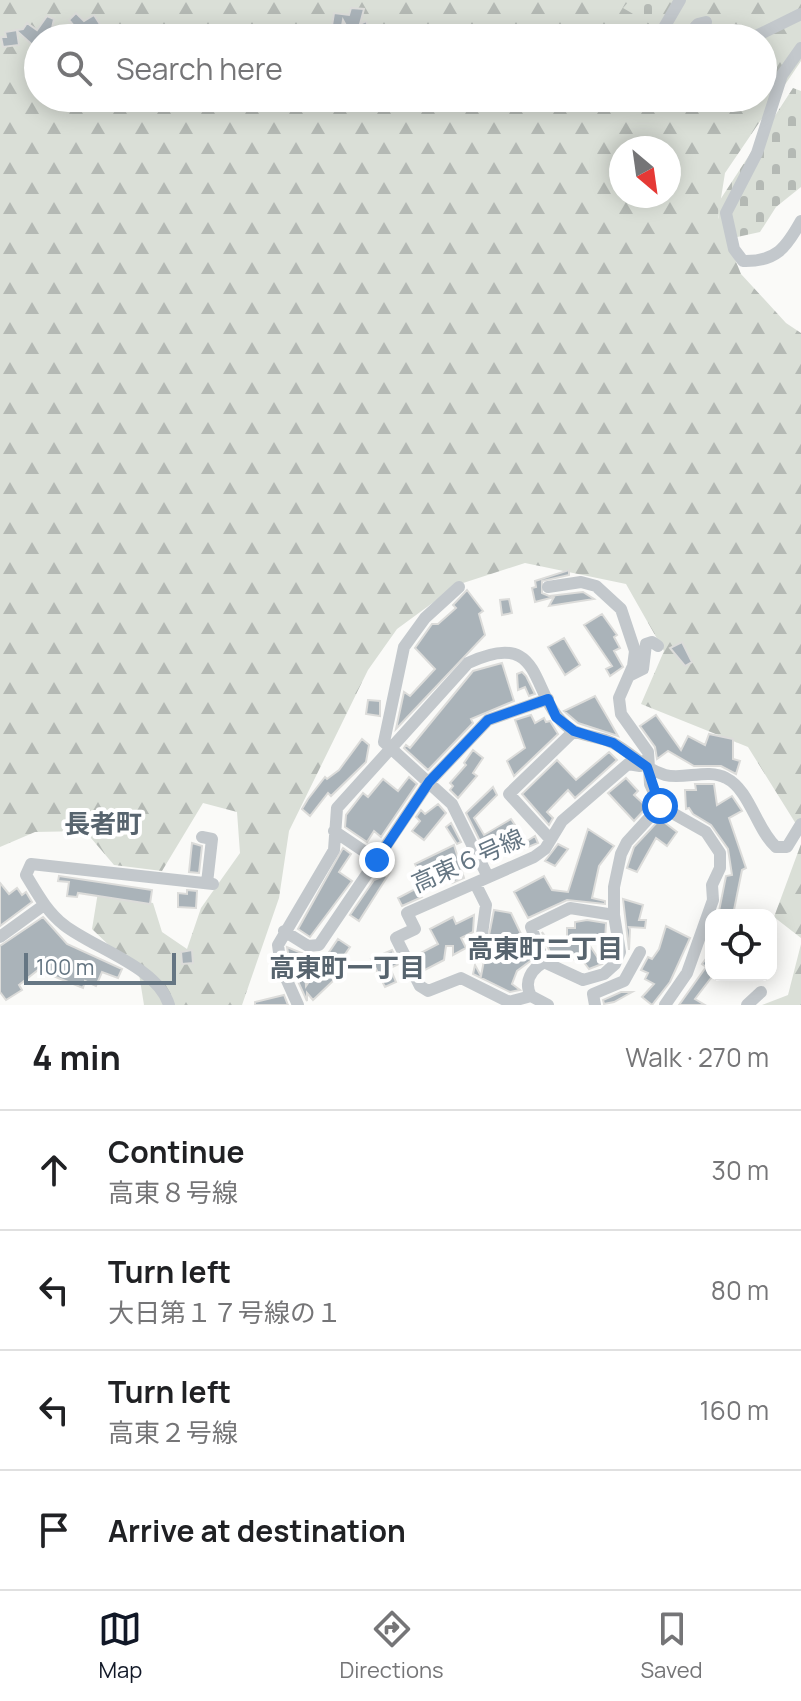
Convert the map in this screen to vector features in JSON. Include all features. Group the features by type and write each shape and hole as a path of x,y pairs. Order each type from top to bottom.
{"street":[{"path":"666,24 680,0"},
{"path":"777,26 801,14"},
{"path":"698,24 706,22"},
{"path":"777,91 782,75 801,48"},
{"path":"770,112 757,153 726,213 734,249 743,261 761,261 780,254 801,221"},
{"path":"548,587 581,582 596,586 621,609 635,651 618,707 648,752 647,767 660,806 706,832 720,853 720,868 712,885 713,900 687,973 665,1005"},
{"path":"459,587 425,618 404,647 384,742 452,804 488,877"},
{"path":"629,676 643,669 646,644 656,643 658,646"},
{"path":"298,1005 281,967 278,945 334,850 337,808 468,663 491,652 510,653 528,661 556,717 574,731 613,743 647,767 667,776 726,777 776,847 787,847 801,824"},
{"path":"284,931 308,946 319,945 429,782 488,720 548,699"},
{"path":"550,839 509,794 574,731"},
{"name":"高東６号線","path":"548,1005 531,996 509,1002 461,978 428,991 420,986 396,938 415,929 407,913 534,857 545,849 562,821 628,764 647,767"},
{"path":"614,915 570,908 531,927 544,962 583,980 604,974 615,964 620,952 614,915 614,887 621,854 627,842 660,806"},
{"path":"334,831 377,860"},
{"path":"169,1005 143,973 65,926 44,905 26,875 31,864 210,884 212,839 202,837"},
{"path":"475,883 486,905 480,949"},
{"path":"0,937 44,905"},
{"path":"595,1005 593,994 624,981 640,952"},
{"path":"531,996 528,980 534,968 544,962"},
{"path":"747,1005 761,992"}],"green space":[{"path":"0,0 801,0 801,61 777,96 777,24 24,24 24,112 766,112 725,173 718,217 741,274 786,323 801,333 801,832 748,747 641,704 664,651 626,584 525,563 457,585 397,629 368,670 289,831 279,898 242,1005 144,1005 139,974 92,929 98,892 153,903 162,932 187,949 201,908 240,853 237,812 203,803 162,871 114,865 85,831 35,832 0,847"},
{"path":"630,0 670,0 653,24 623,8"},
{"path":"793,88 801,91 801,187 776,207 760,232 719,241 718,203"},
{"path":"801,844 801,938 777,919 777,909"},
{"path":"801,944 801,1005 762,1005 788,995"}],"building":[{"path":"351,8 364,9 360,24 345,24 343,20 342,24 332,24 334,13 349,15"},
{"path":"76,13 84,21 94,15 100,24 72,24 69,20"},
{"path":"47,16 54,19 53,24 41,24"},
{"path":"23,29 24,37 17,31 19,45 3,47 1,37 6,37 5,32"},
{"path":"569,570 569,575 542,581 542,593 549,596 583,592 594,599 549,606 554,597 535,602 532,588 536,587 535,581"},
{"path":"467,590 483,611 479,614 485,635 396,729 404,692 410,696 435,669 415,648 432,624 438,624 456,608 453,605"},
{"path":"509,599 512,613 502,615 500,600"},
{"path":"602,614 617,635 614,637 620,648 614,651 623,667 610,676 606,669 612,666 584,625"},
{"path":"564,638 580,665 565,675 548,647"},
{"path":"682,642 692,662 685,666 670,648"},
{"path":"502,663 514,701 471,719 473,723 428,770 404,748 406,745 410,748 473,671"},
{"path":"522,672 535,694 529,696 525,687 518,690 517,674"},
{"path":"595,696 618,736 578,723 564,711"},
{"path":"368,700 380,701 380,716 366,714"},
{"path":"531,715 535,723 544,718 546,722 550,721 558,734 514,776 507,761 525,748 515,720"},
{"path":"656,715 681,750 688,736 705,745 709,734 733,739 733,759 740,761 736,774 721,766 694,766 668,751 657,759 655,747 640,726"},
{"path":"362,739 369,745 366,762 331,796 328,793 310,816 302,809 308,799 325,777 327,779 339,770"},
{"path":"473,750 483,758 473,773 477,776 458,798 450,790 453,786 450,783 466,765 464,763"},
{"path":"609,752 617,760 575,798 568,790 547,812 553,818 549,825 522,794 557,760 576,780"},
{"path":"409,777 417,784 381,837 374,831 367,842 345,827 346,815 363,793 368,797 383,779 398,791"},
{"path":"626,778 638,791 634,795 647,807 634,821 608,793"},
{"path":"695,784 714,784 717,805 732,796 742,811 729,818 746,868 742,870 734,909 719,909 726,876 732,875 728,849 711,825 689,808 686,809 685,790 696,790"},
{"path":"493,787 497,795 474,818 484,835 511,819 517,828 501,838 509,851 499,856 491,842 483,847 466,813"},
{"path":"438,804 446,813 424,840 412,831 420,821 416,817 421,810 425,814"},
{"path":"660,819 677,832 667,846 656,838 637,872 627,868 634,847"},
{"path":"451,823 461,842 457,844 446,827"},
{"path":"588,829 614,846 599,866 592,898 605,901 605,904 567,900 528,918 514,892 544,876 552,890 568,892"},
{"path":"535,836 538,843 523,849 521,845"},
{"path":"192,843 202,846 199,873 189,872"},
{"path":"558,844 568,849 555,866 545,861"},
{"path":"454,845 464,878 452,883 449,879 422,893 414,878 420,875 415,864"},
{"path":"343,848 351,854 339,872 352,881 310,937 298,929"},
{"path":"389,874 359,921 350,915 374,880"},
{"path":"59,876 152,890 150,904 78,893 77,897 67,896 69,882 58,881"},
{"path":"0,883 9,894 17,888 22,895 26,892 32,902 0,926"},
{"path":"417,888 422,897 402,906 398,898"},
{"path":"187,890 197,891 196,908 178,907 178,893 187,894"},
{"path":"623,899 643,905 639,920 646,920 645,928 629,927 629,950"},
{"path":"494,910 511,913 533,959 517,971 512,984 520,990 510,992 473,974 475,965 481,976"},
{"path":"474,915 473,932 461,938 466,948 453,955 453,946 446,946 444,960 423,971 415,956 438,944 430,929 453,917 456,924"},
{"path":"43,917 67,944 122,969 118,978 102,972 96,986 85,981 83,988 38,970 19,985 22,990 6,1000 0,992 0,946"},
{"path":"575,922 606,923 605,941 588,943 602,964 589,969 583,961 551,955 542,932 550,943 567,938 567,928 575,928"},
{"path":"666,926 690,938 670,982 652,1005 642,997 654,984 645,979 648,973 641,970 648,957 652,959 659,949"},
{"path":"338,939 350,947 330,976 334,980 313,1000 307,993 307,1001 290,964 287,947 304,954 306,986"},
{"path":"192,950 193,963 182,964 181,952"},
{"path":"392,950 399,964 390,968 396,982 385,987 371,959"},
{"path":"705,968 705,981 709,981 695,999 705,1005 679,1005"},
{"path":"621,992 632,992 604,1004 603,1000"},
{"path":"284,995 288,1005 255,1005 255,1002"}],"district":[{"name":"長者町","path":"103,824"},
{"name":"高東町二丁目","path":"545,949"},
{"name":"高東町一丁目","path":"347,968"}],"route":[{"path":"377,860 429,782 488,720 548,699 556,717 574,731 613,743 647,767 650,784 660,806"}]}
